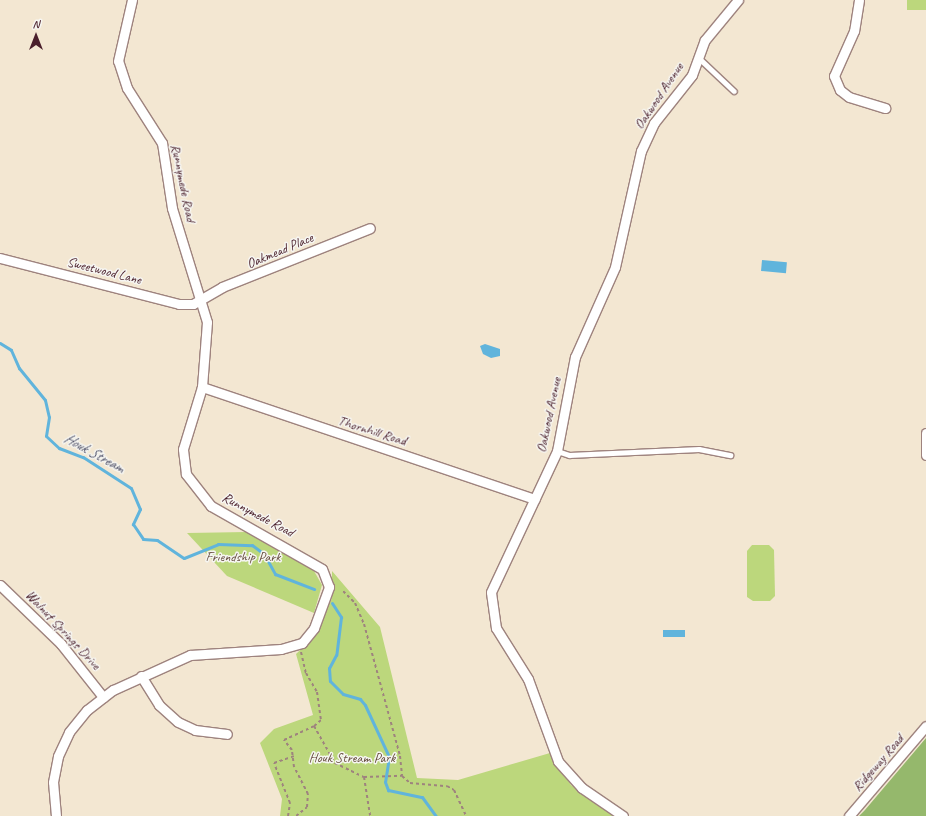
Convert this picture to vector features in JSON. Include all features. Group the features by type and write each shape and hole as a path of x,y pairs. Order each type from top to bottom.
{"street":[{"name":"Runnymede Road","path":"132,0 122,33 119,64 127,88 162,143 172,208 202,301 208,329 202,387 183,449 184,468 193,487 221,512 307,558 322,569 329,581 327,598 314,628 297,645"},
{"name":"Oakwood Avenue","path":"623,816 582,788 558,761 528,679 493,620 491,592 494,578 535,499 557,451 575,357 615,267 641,151 654,123 692,75 705,40 738,0"},
{"path":"859,0 854,32 834,76 840,90 853,100 885,108"},
{"name":"Oakmead Place","path":"202,301 222,287 370,228"},
{"name":"Sweetwood Lane","path":"0,258 179,304 202,301"},
{"name":"Thornhill Road","path":"202,387 535,499"},
{"path":"926,433 926,455"},
{"name":"Walnut Springs Drive","path":"0,585 61,644 103,697"},
{"path":"56,816 53,782 58,756 77,721 103,697 141,676 190,655 281,649 297,645"},
{"path":"141,676 159,705 178,722 195,730 227,734"},
{"name":"Ridgeway Road","path":"849,816 926,726"}],"lane":[{"path":"699,58 734,92"},
{"path":"557,451 569,455 699,449 730,455"}],"path":[{"path":"343,591 355,604 364,624 400,756 402,776 410,783 448,786 454,790 466,816"},
{"path":"296,816 307,807 308,794 294,767 294,756 284,740 314,726 320,720 317,692 306,673 297,645"},
{"path":"314,726 335,763 364,777 379,778 402,776"},
{"path":"288,816 290,803 274,763 294,756"},
{"path":"364,777 370,816"}],"green space":[{"path":"907,0 926,0 926,10 907,10"},
{"name":"Friendship Park","path":"247,532 314,571 322,585 314,613 227,576 187,533"},
{"path":"752,545 769,545 774,550 775,596 770,601 753,601 747,597 747,551"},
{"name":"Houk Stream Park","path":"332,571 380,627 417,778 458,780 550,753 571,785 613,816 280,816 282,799 260,743 274,729 313,715 296,654 313,638 332,598"},
{"path":"926,738 926,816 859,816 865,810"}],"water":[{"path":"762,260 787,262 786,273 761,271"},
{"path":"485,344 500,349 500,356 491,358 483,354 480,346"},
{"path":"663,630 685,630 685,637 663,637"}],"waterway":[{"name":"Houk Stream","path":"0,343 11,350 19,368 45,400 49,417 46,436 59,448 83,457 131,488 140,509 133,524 143,539 157,540 184,558 218,544 252,545 264,554 275,574 314,589"},
{"name":"Houk Stream","path":"332,603 341,617 336,655 329,668 330,681 343,694 360,699 365,705 389,757 385,782 388,790 422,797 436,816"}]}
